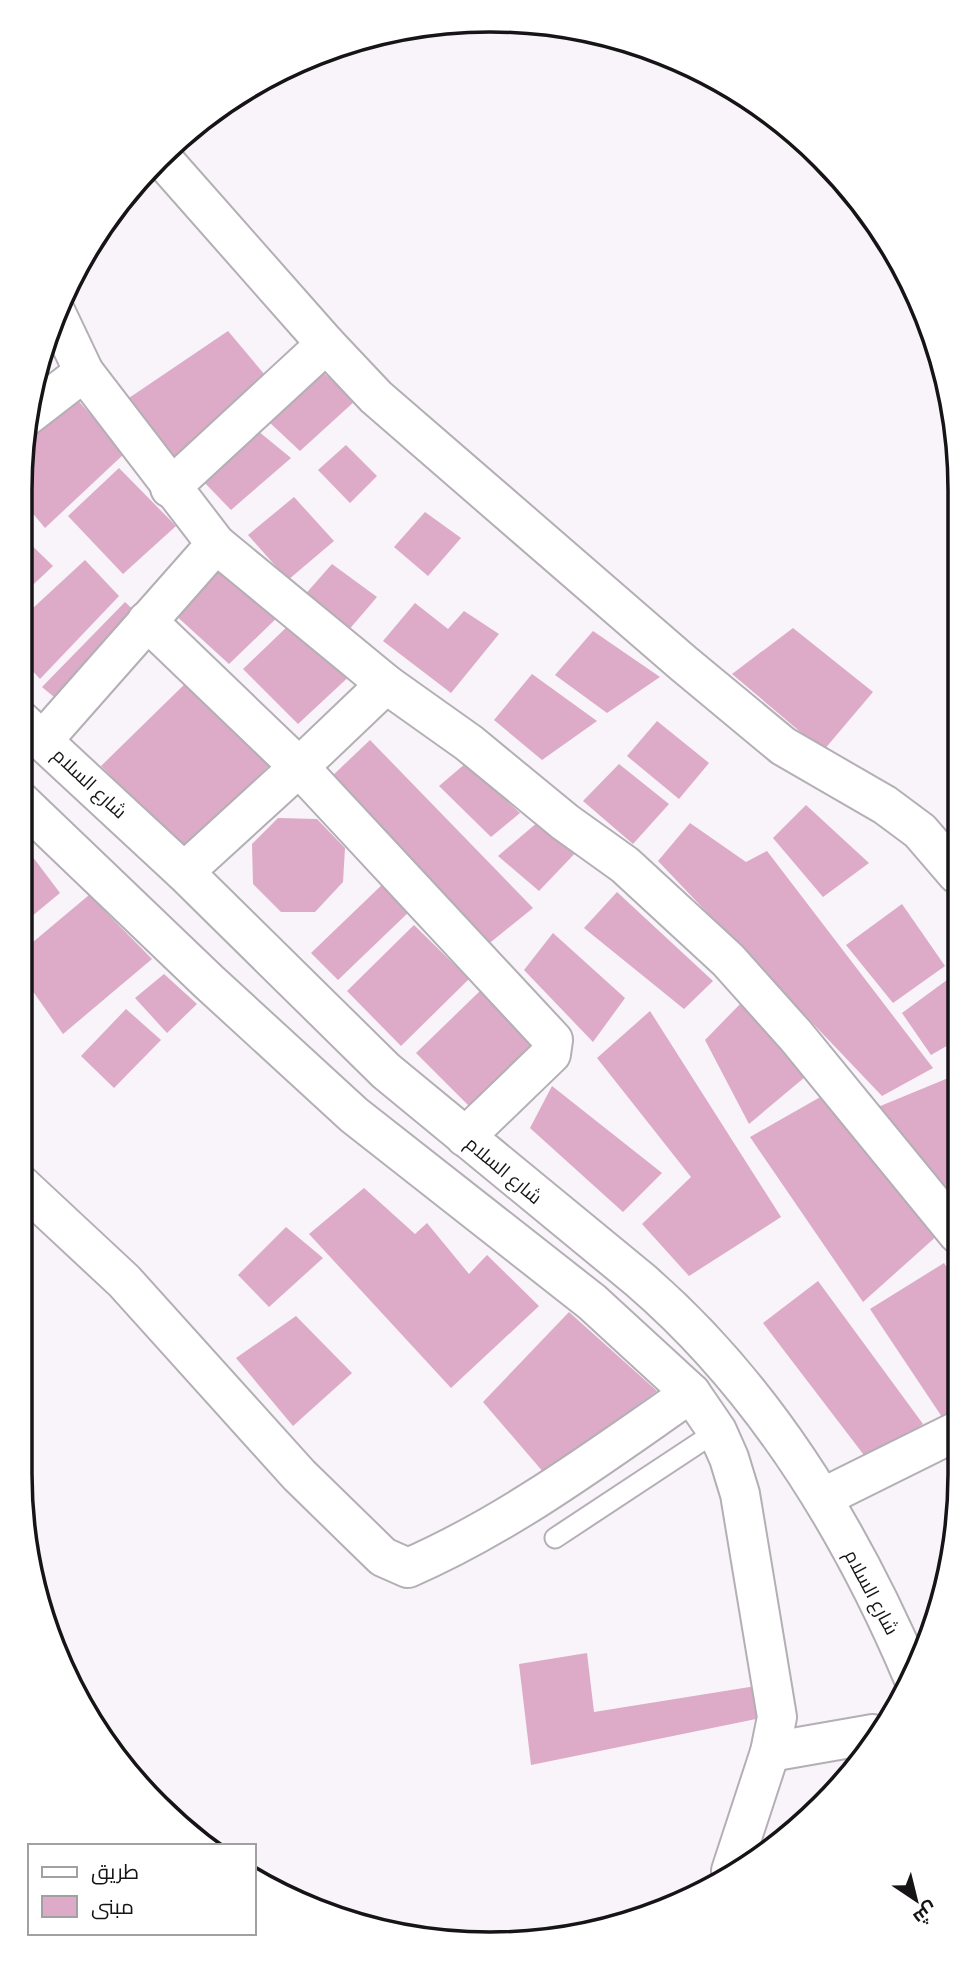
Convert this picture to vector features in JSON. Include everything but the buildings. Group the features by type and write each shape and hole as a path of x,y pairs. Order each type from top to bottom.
{"street":[{"path":"168,165 376,397 783,746 885,805 920,831 948,864"},
{"path":"62,325 84,372 170,488 216,544 386,684 469,743 565,822 625,865 728,960 796,1035 948,1222"},
{"path":"170,488 326,344"},
{"path":"39,407 84,372"},
{"path":"32,729 147,621 216,544"},
{"path":"147,621 299,767 553,1040 551,1054 465,1137"},
{"path":"184,872 386,684"},
{"name":"شارع السلام","path":"32,731 184,872 386,1071 679,1314 724,1360 764,1412 822,1498 891,1626 907,1662"},
{"path":"32,813 354,1115 592,1302 691,1393 717,1431 740,1494 778,1717 770,1752 735,1860"},
{"path":"32,1195 124,1281 299,1475 383,1557 408,1568 445,1552 542,1494 691,1393"},
{"path":"822,1498 948,1435"},
{"path":"770,1752 865,1735"}],"lane":[{"path":"555,1538 717,1431"}]}
